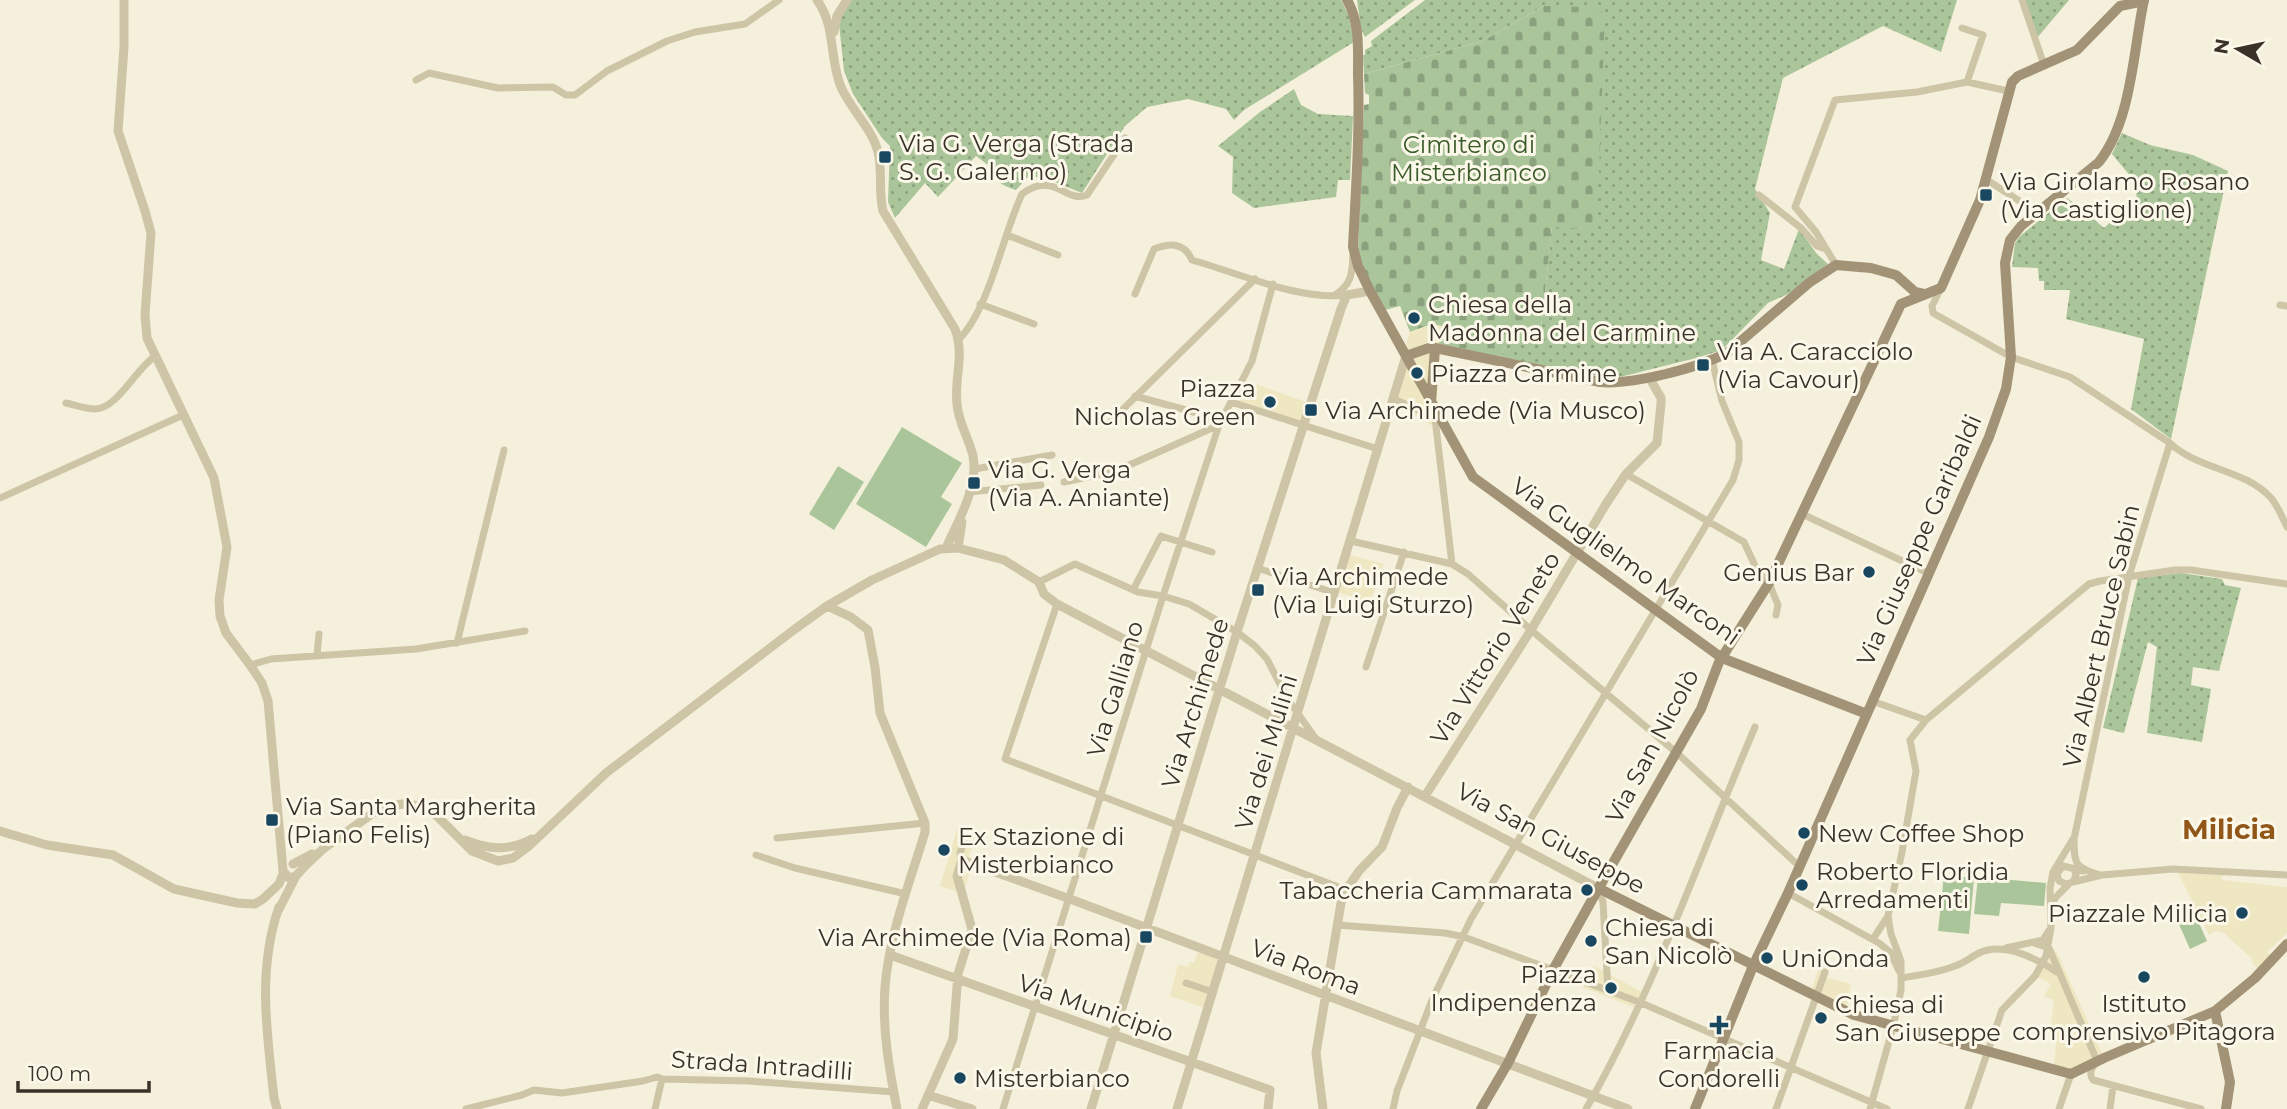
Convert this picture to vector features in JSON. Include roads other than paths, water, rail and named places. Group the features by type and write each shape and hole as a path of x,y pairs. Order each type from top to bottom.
{"main road":[{"path":"1347,0 1353,15 1358,46 1359,117 1353,247"},
{"path":"1941,288 1987,180 2008,91 2018,76 2077,50 2120,6 2144,1"},
{"name":"Via Giuseppe Garibaldi","path":"1695,1109 1753,966 1788,893 1989,437 2006,389 2011,357 2005,263 2010,240 2021,226 2099,162 2109,149 2122,116 2144,1"},
{"name":"Via Guglielmo Marconi","path":"1353,247 1364,280 1473,478 1722,658 1867,714"},
{"path":"1405,353 1437,349 1600,382 1622,383 1712,360 1727,353 1810,282 1836,265 1871,268 1896,275 1915,292 1924,295"},
{"name":"Via San Nicolò","path":"1481,1109 1508,1063 1553,970 1598,888 1701,709 1722,658 1769,583 1901,304 1941,288"},
{"path":"1431,402 1437,349"},
{"name":"Via San Giuseppe","path":"1598,888 1854,1015 2071,1074"},
{"path":"2071,1074 2215,1011 2255,978 2287,944"},
{"path":"2215,1011 2230,1082 2226,1109"}],"street":[{"path":"124,0 124,47 118,131 151,233 145,328 154,357 217,486 227,547 219,600 222,623 226,633 262,683 271,718 285,889 267,952 264,991 277,1109"},
{"path":"416,80 429,73 498,88 553,88 566,95 575,95 607,71 667,41 695,32 745,24 779,0"},
{"path":"278,911 297,875 323,849 373,813 402,804 414,804 429,810 472,851 498,861 513,858 606,773 827,606 896,568 946,548 962,512 975,469 957,405 961,362 959,339 883,211 876,144 842,88 834,63 829,20 817,0"},
{"path":"833,44 837,16 847,0"},
{"path":"2022,0 2044,65"},
{"path":"1962,28 1983,35 1967,82"},
{"path":"1836,265 1816,232 1795,206 1835,100 1917,92 1967,82 2008,91"},
{"path":"959,339 968,330 980,304 1022,194 1046,184 1077,196 1087,195 1125,138"},
{"path":"1987,180 2038,214"},
{"path":"1759,195 1801,228 1816,246 1826,249"},
{"path":"1007,235 1058,255"},
{"path":"1135,294 1154,249 1167,244 1182,247 1192,260 1305,293 1333,296 1364,280"},
{"path":"1347,291 1352,271 1353,247"},
{"path":"1111,421 1255,279"},
{"name":"Via Galliano","path":"1003,1109 1163,596 1219,425 1252,361 1273,284"},
{"path":"1941,288 1931,306 1933,313 2011,357 2070,377 2170,443 2180,453 2259,487 2273,500 2287,527"},
{"path":"1347,291 1370,291"},
{"name":"Via Archimede","path":"1091,1109 1301,425 1347,291"},
{"path":"1333,296 1341,308"},
{"path":"980,304 1034,324"},
{"name":"Via dei Mulini","path":"1177,1109 1393,403 1405,353"},
{"path":"66,403 95,409 105,407 114,401 144,363 154,357"},
{"path":"1393,1109 1420,1030 1471,919 1604,692 1733,480 1740,453 1739,442 1722,401 1712,360"},
{"name":"Via Vittorio Veneto","path":"1425,796 1626,474 1657,443 1661,404 1649,377"},
{"path":"1064,482 1116,471 1219,425 1208,416 1135,396"},
{"path":"1231,402 1378,449"},
{"path":"1393,403 1436,415 1452,564"},
{"path":"0,498 183,415"},
{"name":"Via Albert Bruce Sabin","path":"2074,839 2129,576 2170,443"},
{"path":"457,643 504,450"},
{"path":"975,469 1052,455"},
{"path":"1626,474 1744,542 1757,570 1769,583 1778,605 1776,615"},
{"path":"969,492 1041,485"},
{"path":"958,548 962,512"},
{"path":"1802,514 1928,573"},
{"path":"1133,590 1161,536 1212,552"},
{"path":"1351,541 1452,564 1468,574 1676,753 1800,866"},
{"name":"Via San Giuseppe","path":"946,548 958,548 1004,559 1039,582 1044,594 1057,604 1598,888"},
{"path":"1366,667 1404,552"},
{"path":"1039,582 1074,564 1133,590 1189,604 1237,632 1255,646 1267,659 1287,698 1316,739"},
{"path":"1257,568 1335,593"},
{"path":"1871,1106 1901,990 1901,961 1891,934 1888,916 1916,771 1910,740 1926,720 2080,591 2100,581 2191,570 2287,584"},
{"path":"1057,604 1005,759 1346,890"},
{"path":"777,838 925,823 880,713 876,667 868,630 850,617 827,606"},
{"path":"250,665 271,659 416,649 525,631"},
{"path":"317,655 319,634"},
{"path":"1872,701 1926,720"},
{"path":"1586,1109 1674,925 1755,727"},
{"path":"1323,1109 1316,1053 1337,925 1346,890 1359,871 1382,847 1408,787"},
{"name":"Strada Intradilli","path":"897,1109 885,1036 885,984 906,894 925,832 925,823"},
{"path":"0,831 47,845 113,855 174,888 237,903 255,904 263,900 279,884 284,866 323,849"},
{"path":"922,1109 953,1039 958,981 972,929 957,876 966,862 960,853 966,836"},
{"path":"1968,1109 2002,1010 2027,986 2044,963 2049,948 2056,871 2074,839"},
{"path":"2051,913 2055,898 2074,874 2074,839"},
{"path":"281,847 285,856 297,867 297,875"},
{"path":"756,855 794,868 906,894"},
{"name":"Via Roma","path":"966,862 1628,1109"},
{"path":"2056,871 2067,865 2074,874 2100,875 2173,869 2287,875"},
{"path":"2056,871 2062,883 2074,874 2086,871 2100,875"},
{"path":"284,873 289,878 297,875"},
{"path":"2274,876 2287,881"},
{"path":"1598,888 1603,902 1608,991"},
{"path":"1788,893 1873,939 1890,952 1898,965 1901,978"},
{"path":"1873,939 1888,916"},
{"path":"1337,925 1445,933 1464,937 1639,1003 1790,1066 1871,1106 1887,1109"},
{"path":"1901,978 1935,973 1958,965 1981,952 2034,943 2043,940 2051,928"},
{"path":"2034,943 2049,948"},
{"path":"2049,948 2097,1061 2091,1070 2092,1080 2201,1109"},
{"path":"1999,949 2037,958 2057,972"},
{"name":"Via Municipio","path":"890,955 1270,1090 1268,1109"},
{"path":"1776,1109 1825,972"},
{"path":"1186,983 1213,992"},
{"path":"2059,1109 2071,1074"},
{"name":"Strada Intradilli","path":"466,1109 534,1090 562,1093 643,1082 657,1077 894,1092"},
{"path":"656,1109 662,1079"},
{"path":"2110,1109 2113,1086"},
{"path":"928,1095 972,1109"}],"place":[{"name":"Via G. Verga (Strada S. G. Galermo)","path":"885,157"},
{"name":"Via Girolamo Rosano (Via Castiglione)","path":"1986,195"},
{"name":"Chiesa della Madonna del Carmine","path":"1414,318"},
{"name":"Via A. Caracciolo (Via Cavour)","path":"1703,365"},
{"name":"Piazza Carmine","path":"1417,373"},
{"name":"Piazza Nicholas Green","path":"1270,402"},
{"name":"Via Archimede (Via Musco)","path":"1311,410"},
{"name":"Via G. Verga (Via A. Aniante)","path":"974,483"},
{"name":"Genius Bar","path":"1869,572"},
{"name":"Via Archimede (Via Luigi Sturzo)","path":"1258,590"},
{"name":"Via Santa Margherita (Piano Felis)","path":"272,820"},
{"name":"New Coffee Shop","path":"1804,833"},
{"name":"Ex Stazione di Misterbianco","path":"944,850"},
{"name":"Roberto Floridia Arredamenti","path":"1802,885"},
{"name":"Tabaccheria Cammarata","path":"1587,890"},
{"name":"Piazzale Milicia","path":"2242,913"},
{"name":"Via Archimede (Via Roma)","path":"1146,937"},
{"name":"Chiesa di San Nicolò","path":"1591,941"},
{"name":"UniOnda","path":"1767,958"},
{"name":"Istituto comprensivo Pitagora","path":"2144,977"},
{"name":"Piazza Indipendenza","path":"1611,988"},
{"name":"Chiesa di San Giuseppe","path":"1821,1018"},
{"name":"Farmacia Condorelli","path":"1719,1025"},
{"name":"Misterbianco","path":"960,1078"}],"district":[{"name":"Milicia","path":"2229,829"}],"park label":[{"name":"Cimitero di Misterbianco","path":"1469,158"}]}
